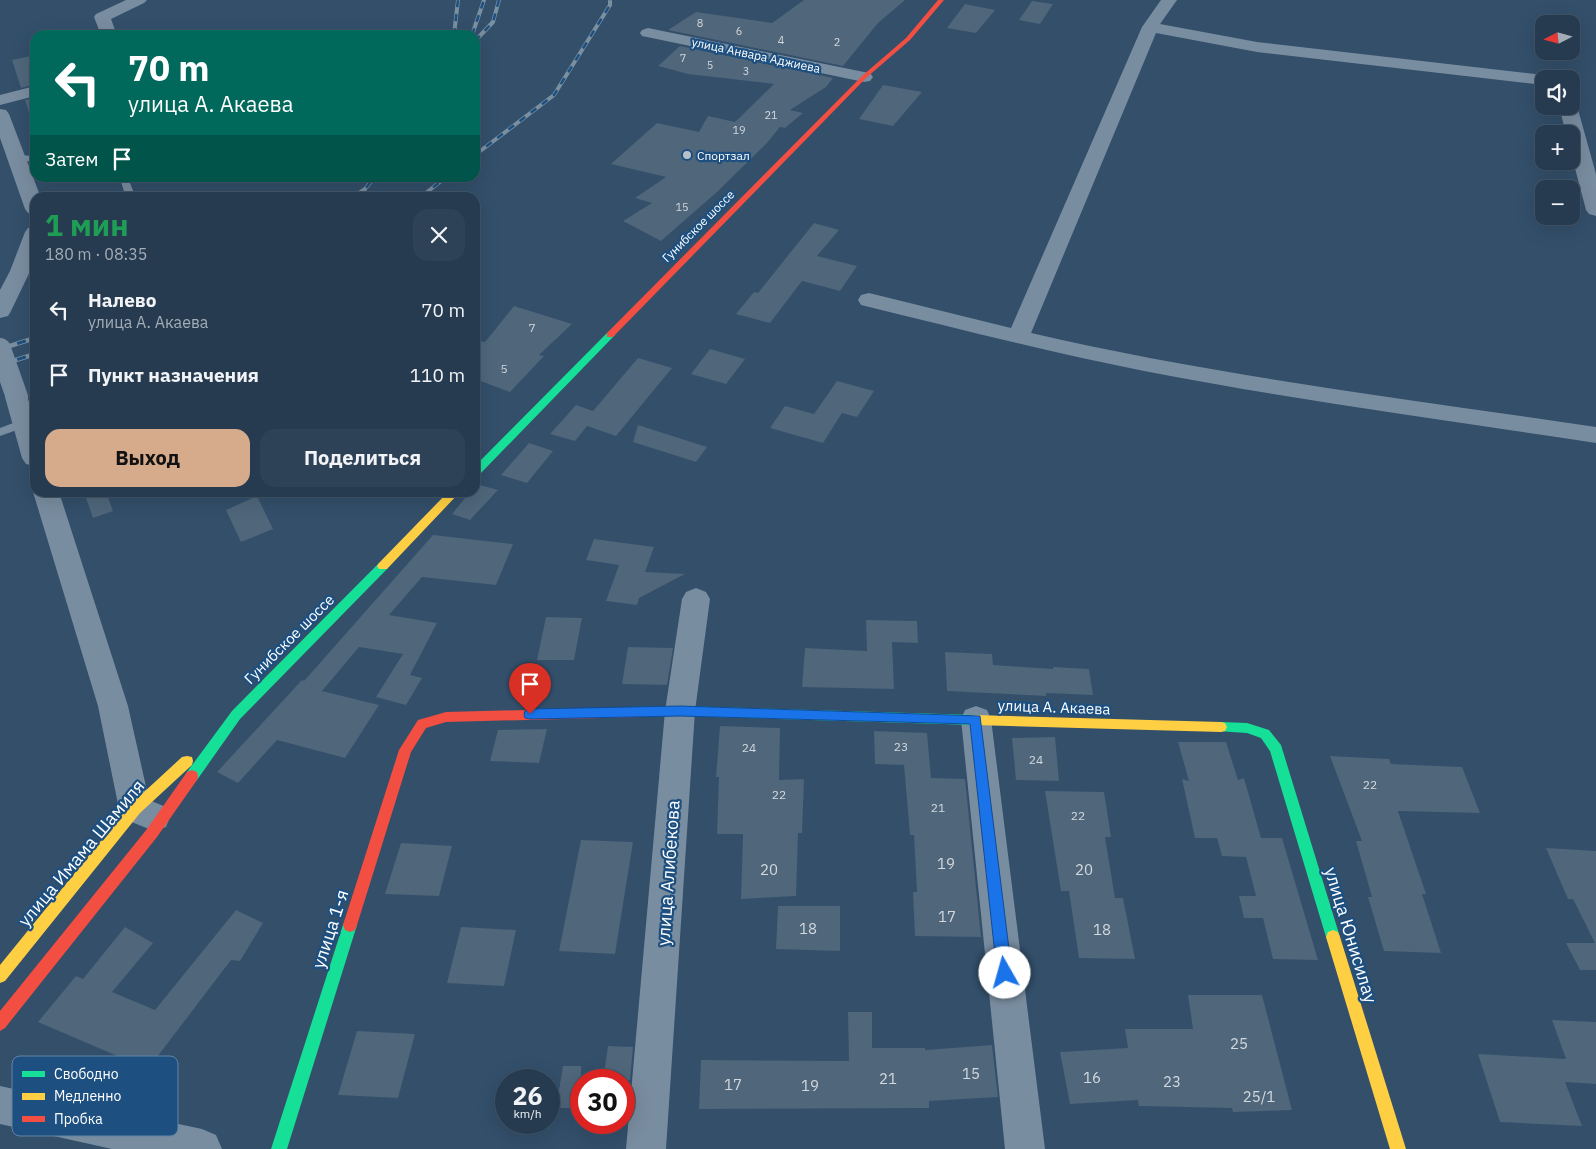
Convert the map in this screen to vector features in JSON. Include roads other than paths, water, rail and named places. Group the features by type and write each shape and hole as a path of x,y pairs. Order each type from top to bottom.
{"main road":[{"name":"Гунибское шоссе","path":"480,467 864,77 908,39 941,0"},
{"name":"Гунибское шоссе","path":"148,814 236,715 450,497"},
{"name":"улица А. Акаева","path":"422,724 446,717 680,711 1247,728 1265,734"},
{"name":"улица Имама Шамиля","path":"0,976 236,715"},
{"name":"улица 1-я","path":"279,1149 406,750 422,724"},
{"name":"улица Юнисилау","path":"1265,734 1276,749 1398,1149"},
{"name":"улица Имама Шамиля","path":"0,1023 146,841 148,814"}],"street":[{"path":"106,30 102,17 139,0"},
{"path":"1018,338 1150,27 1169,0"},
{"path":"1150,27 1257,47 1535,79"},
{"name":"улица Анвара Аджиева","path":"648,33 864,77"},
{"path":"0,100 30,92"},
{"path":"0,114 26,159 30,180"},
{"path":"1570,115 1596,210"},
{"path":"0,311 28,267"},
{"path":"869,300 1018,338 1218,377 1596,435"},
{"path":"0,349 30,442"},
{"path":"48,497 112,706 148,814"},
{"name":"улица Алибекова","path":"646,1149 680,711 696,599"},
{"path":"976,719 1025,1149"},
{"path":"142,1136 202,1149"}],"lane":[{"path":"0,432 24,423"}],"railway":[{"path":"455,30 458,0"},
{"path":"474,30 484,0"},
{"path":"480,36 493,22 499,0"},
{"path":"480,151 554,95 610,5 610,0"},
{"path":"361,192 371,182"},
{"path":"427,192 440,182"},
{"path":"0,349 30,340"},
{"path":"0,365 30,356"}],"place":[{"name":"Спортзал","path":"687,155"}]}
